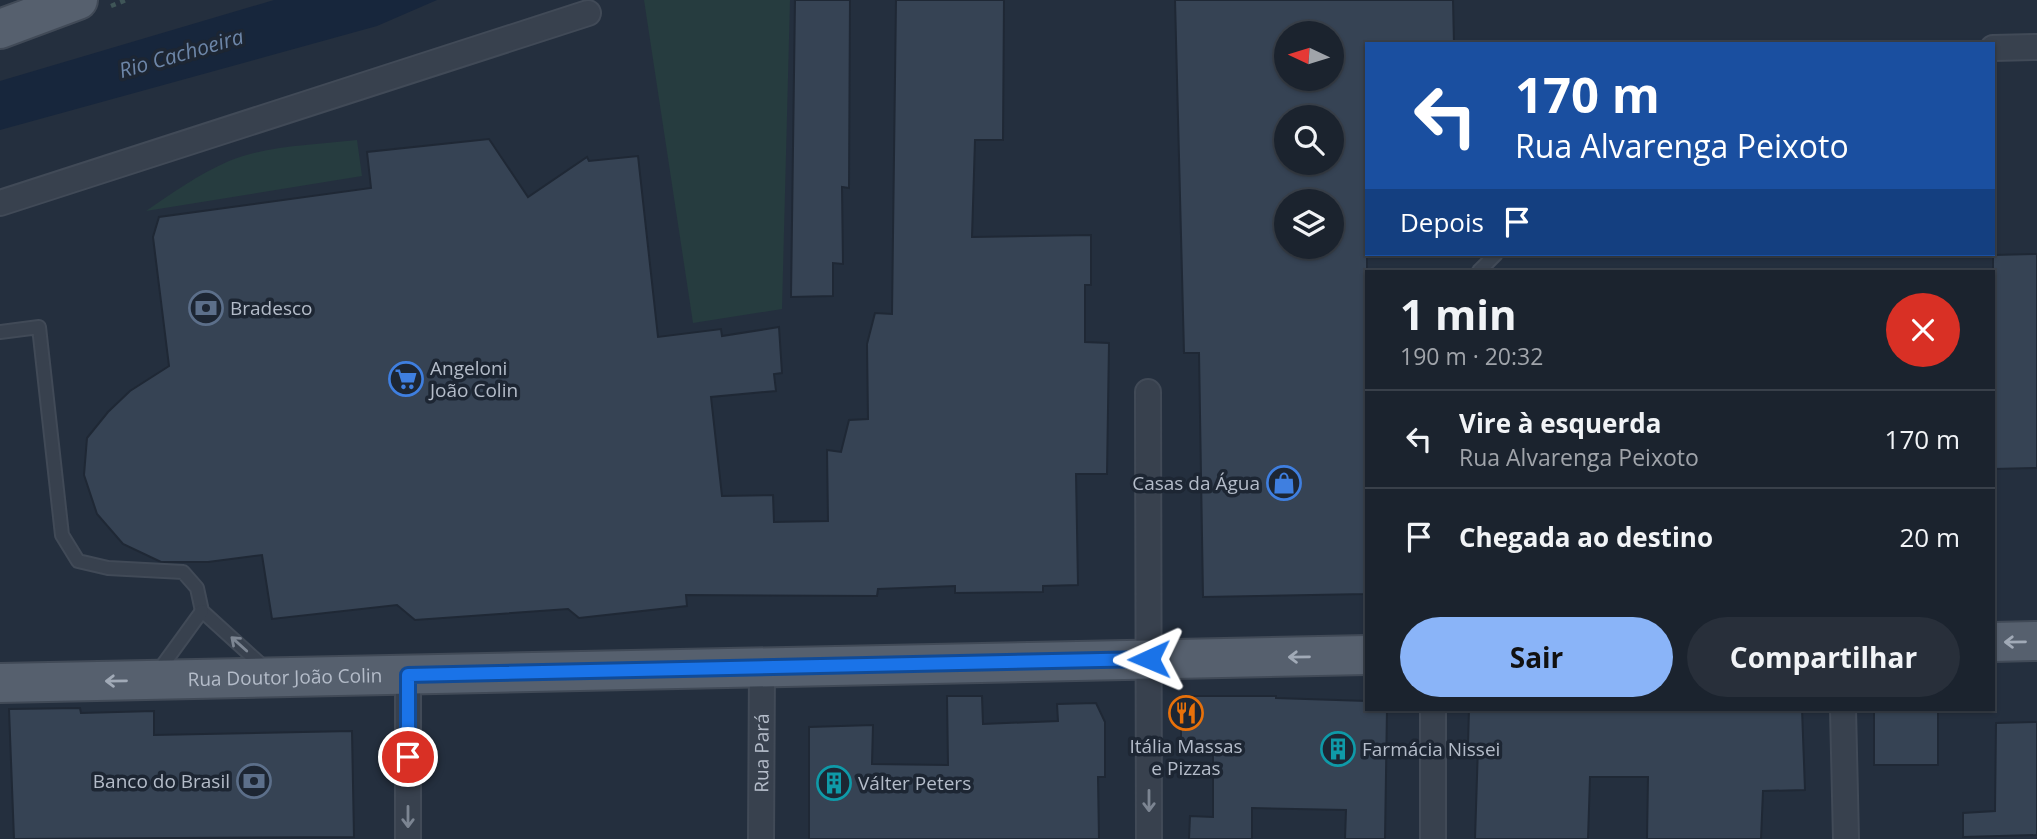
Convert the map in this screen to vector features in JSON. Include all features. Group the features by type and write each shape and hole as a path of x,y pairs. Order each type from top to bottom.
{"main road":[{"path":"0,29 78,0"},
{"path":"1995,642 2037,642"},
{"name":"Rua Doutor João Colin","path":"0,683 1365,655"}],"street":[{"path":"0,203 589,12"},
{"path":"1995,48 2037,47"},
{"path":"1148,392 1150,839"},
{"name":"Rua Pará","path":"761,839 762,668"},
{"path":"408,675 408,839"},
{"path":"1433,711 1433,839"},
{"path":"1843,711 1846,839"}],"lane":[{"path":"1480,270 1494,256"},
{"path":"0,332 39,327 62,534 78,561 108,568 183,572 197,589 202,611 275,678"},
{"path":"153,680 202,611"}],"green space":[{"path":"644,0 790,0 782,309 693,323"},
{"path":"357,140 362,176 146,211 186,184 229,161 292,146"}],"water":[{"name":"Rio Cachoeira","path":"274,0 437,0 377,26 0,130 0,81"}],"building":[{"path":"795,0 850,0 849,188 842,187 843,264 833,263 833,296 791,297"},
{"name":"Angeloni João Colin","path":"896,0 1004,0 1003,140 975,140 972,237 1091,235 1091,285 1085,285 1085,342 1109,343 1107,474 1076,474 1078,585 1043,586 1043,592 955,593 955,586 878,589 877,596 686,595 687,606 579,618 568,609 415,620 397,605 272,619 262,555 208,562 161,562 123,544 97,514 84,475 87,438 130,391 169,366 153,237 159,217 371,188 367,152 489,139 528,197 587,157 589,161 638,156 658,337 721,329 722,336 779,327 782,373 774,374 776,391 711,397 722,496 773,495 774,522 828,521 827,450 841,452 849,420 868,419 867,344 875,313 892,314"},
{"path":"1175,0 1453,0 1454,42 1365,42 1365,594 1203,597 1199,353 1184,353"},
{"path":"2037,254 2037,468 1995,469 1995,255"},
{"path":"947,696 982,696 983,724 1058,721 1057,704 1096,703 1105,722 1105,777 1098,777 1099,839 809,839 809,727 873,725 872,764 948,765"},
{"path":"1181,696 1276,696 1365,701 1365,711 1387,711 1385,839 1345,839 1346,810 1252,808 1252,839 1189,839 1190,816 1213,817 1213,747 1181,747"},
{"path":"80,708 81,713 154,711 154,735 352,731 354,837 14,839 9,709"},
{"path":"1469,711 1802,711 1805,790 1763,791 1761,839 1647,839 1648,777 1590,777 1588,839 1475,839 1478,746 1468,745"},
{"path":"1874,711 1938,711 1938,765 1874,765"},
{"path":"2037,722 2037,835 1963,837 1963,813 1995,811 1996,723"}],"place":[{"name":"Bradesco","path":"206,308"},
{"name":"Angeloni João Colin","path":"406,379"},
{"name":"Casas da Água","path":"1284,483"},
{"name":"Itália Massas e Pizzas","path":"1186,713"},
{"name":"Farmácia Nissei","path":"1338,749"},
{"name":"Banco do Brasil","path":"254,781"},
{"name":"Válter Peters","path":"834,783"}],"route":[{"path":"408,757 408,675 1149,659"}]}
